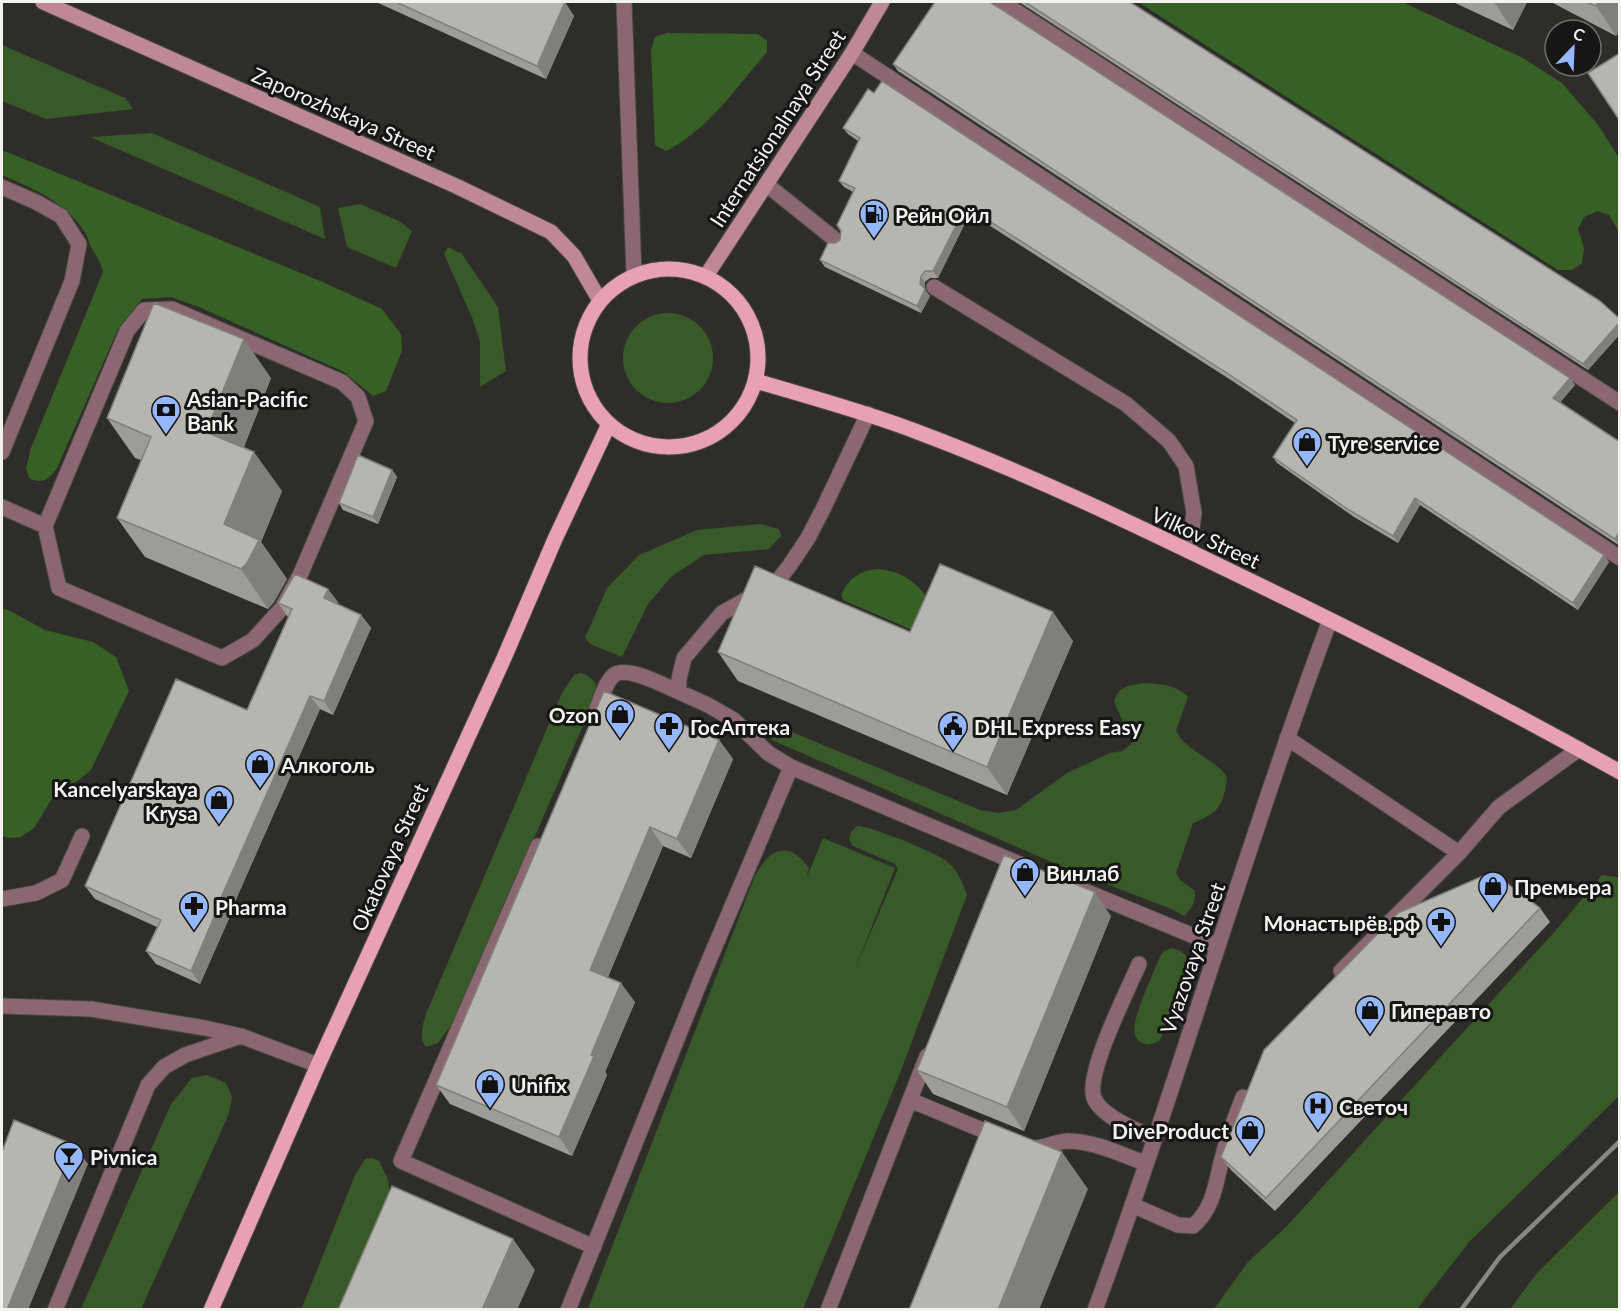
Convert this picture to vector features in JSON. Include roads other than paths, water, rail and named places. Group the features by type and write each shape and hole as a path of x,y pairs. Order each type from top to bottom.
{"main road":[{"name":"Zaporozhskaya Street","path":"43,2 456,186 550,232 574,256 599,299"},
{"name":"Internatsionalnaya Street","path":"706,276 852,53 882,2"},
{"path":"658,269 683,269 706,276 735,297 750,320 758,345 756,381 748,400 737,416 704,440 684,446 665,447 644,444 625,436 609,424 594,407 584,387 579,365 580,342 587,321 599,299 614,286 634,275 658,269"},
{"name":"Vilkov Street","path":"756,381 868,414 1026,476 1189,551 1330,620 1620,772"},
{"name":"Okatovaya Street","path":"211,1310 318,1065 504,658 555,538 609,424"}],"street":[{"path":"624,2 634,275"},
{"path":"1002,2 1620,403"},
{"path":"852,53 1620,558"},
{"path":"766,184 837,241"},
{"path":"2,187 61,216 79,244 72,281 2,452"},
{"path":"934,287 1126,404 1169,441 1186,466 1194,513 1189,551"},
{"path":"172,309 342,382 358,397 366,421 301,573 282,608 253,640 222,657 59,588 45,526 127,330 144,310 172,309"},
{"path":"679,692 679,679 684,658 722,613 776,583 790,565 808,538 868,414"},
{"path":"2,507 45,526"},
{"name":"Vyazovaya Street","path":"1095,1310 1287,738 1330,620"},
{"path":"590,726 612,676 620,672 630,672 708,705 734,720 768,753 791,767 1005,864 1038,872"},
{"path":"1287,738 1459,853"},
{"path":"1341,971 1459,853 1499,807 1579,749"},
{"path":"568,1310 702,977 791,767"},
{"path":"544,831 401,1161 594,1247"},
{"path":"2,899 36,893 62,880 82,836"},
{"path":"1070,885 1218,946"},
{"path":"1139,964 1097,1063 1092,1085 1093,1097 1100,1107 1132,1129 1154,1138"},
{"path":"2,1006 91,1009 205,1028 241,1036 318,1065"},
{"path":"55,1310 148,1085 164,1067 185,1055 241,1036"},
{"path":"828,1310 932,1046"},
{"path":"1132,1205 1178,1225 1193,1226 1202,1218 1211,1202 1223,1154 1243,1097"},
{"path":"910,1100 1027,1148 1038,1149 1065,1141 1088,1143 1146,1163"}],"railway":[{"path":"1461,1310 1500,1257 1620,1141"}],"place":[{"name":"Рейн Ойл","path":"874,240"},
{"name":"Asian-Pacific Bank","path":"166,436"},
{"name":"Tyre service","path":"1307,468"},
{"name":"Ozon","path":"620,740"},
{"name":"ГосАптека","path":"669,752"},
{"name":"DHL Express Easy","path":"953,752"},
{"name":"Алкоголь","path":"260,790"},
{"name":"Kancelyarskaya Krysa","path":"219,826"},
{"name":"Винлаб","path":"1025,898"},
{"name":"Премьера","path":"1493,912"},
{"name":"Pharma","path":"194,932"},
{"name":"Монастырёв.рф","path":"1441,948"},
{"name":"Гиперавто","path":"1370,1036"},
{"name":"Unifix","path":"490,1110"},
{"name":"Светоч","path":"1318,1132"},
{"name":"DiveProduct","path":"1250,1156"},
{"name":"Pivnica","path":"69,1182"}]}
